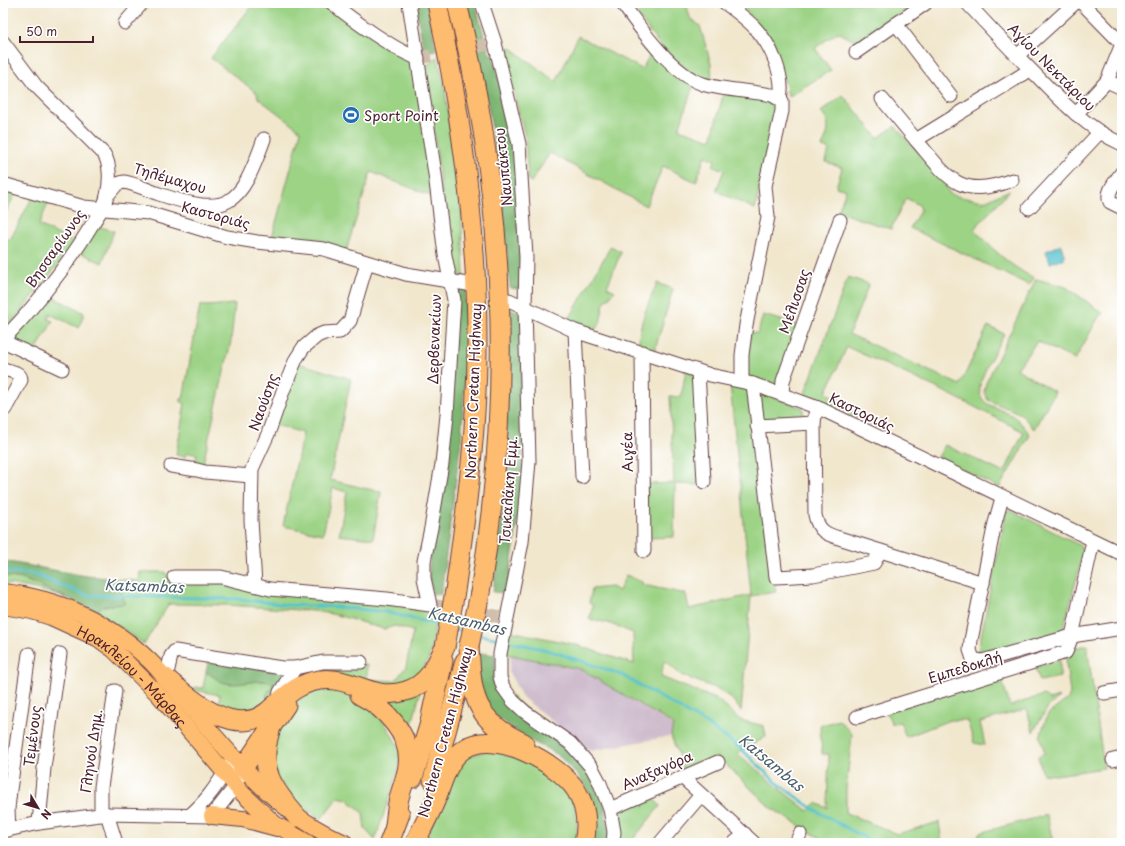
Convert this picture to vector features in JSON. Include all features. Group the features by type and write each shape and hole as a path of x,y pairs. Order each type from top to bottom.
{"highway":[{"name":"Northern Cretan Highway","path":"392,836 423,748 438,686 455,591 469,487 473,442 477,298 473,233 461,131 450,63 437,3"},
{"name":"Northern Cretan Highway","path":"415,843 469,646 480,593 491,520 499,440 500,307 497,242 488,163 470,58 457,3"},
{"path":"469,646 471,682 477,704 491,723 506,735 553,758 573,777 585,794 590,808 592,823 590,843"},
{"path":"234,766 274,711 302,685 327,680 350,683 382,694 406,691 418,686 428,676 445,647"},
{"path":"166,678 201,706 224,717 250,720 274,711 310,689 326,686 340,687 354,692 383,709 399,731 408,756 408,766 392,836"},
{"path":"274,711 266,744 267,770 274,788 297,817"},
{"path":"415,843 451,763 465,748 483,743 501,744 523,751 543,761 565,777 576,791 583,806 586,820 584,843"}],"main road":[{"name":"Ηρακλείου - Μάρθας","path":"3,592 50,601 95,620 125,640 151,662 166,678 234,766 235,785 282,829"},
{"name":"Ηρακλείου - Μάρθας","path":"3,606 32,611 51,617 97,638 114,650 140,673 159,695 234,766"},
{"path":"234,766 297,817 321,832 345,843"},
{"path":"212,816 243,819 282,829 308,843"}],"street":[{"path":"125,23 142,3"},
{"path":"332,3 369,30 418,58"},
{"name":"Δερβενακίων","path":"256,585 278,590 387,598 430,605 423,566 442,464 447,415 454,300 445,255 409,3"},
{"name":"Ναυπάκτου","path":"482,3 511,104 521,156 526,257 525,307"},
{"path":"622,3 655,47 692,79 703,84 763,93 780,98"},
{"path":"725,3 749,22 763,37 772,55 782,84 780,98 782,111 765,186 768,218 743,344 747,382 758,426 776,577 813,575 874,564 880,551"},
{"path":"856,52 926,3"},
{"name":"Αγίου Νεκτάριου","path":"967,3 1030,70 1076,114 1099,133 1122,144"},
{"path":"1017,56 1075,3"},
{"path":"1076,114 1107,81 1122,44 1082,3"},
{"path":"896,24 951,96"},
{"name":"Τηλέμαχου","path":"4,47 36,86 92,141 106,158 109,173 107,196"},
{"path":"916,140 1030,70"},
{"path":"1107,81 1122,88"},
{"path":"882,100 948,177 959,184 986,187 1012,180"},
{"path":"1029,208 1099,133"},
{"name":"Τηλέμαχου","path":"101,210 107,196 117,184 124,182 171,198 202,205 222,205 232,199 244,187 254,168 264,139"},
{"path":"1122,172 1108,196 1110,202 1122,208"},
{"name":"Καστοριάς","path":"3,184 70,204 101,210 148,213 227,237 257,242 324,249 410,275 450,280 467,284"},
{"name":"Βησσαρίωνος","path":"3,341 69,260 101,210"},
{"name":"Μέλισσας","path":"782,394 783,381 840,220"},
{"name":"Ναούσης","path":"256,585 251,520 252,469 268,434 279,399 296,359 306,345 316,336 324,333 340,332 350,321 367,263"},
{"name":"Καστοριάς","path":"509,300 575,330 698,371 747,382 816,407 1002,498 1122,554"},
{"name":"Τσικαλάκη Εμμ.","path":"525,307 528,469 522,542 500,654 500,677 506,692 518,706 570,743 584,757 599,781 610,808 614,832 613,843"},
{"path":"575,330 582,477"},
{"path":"3,341 62,369"},
{"name":"Αιγέα","path":"642,352 644,551"},
{"path":"3,369 18,374 21,377 21,380 5,409"},
{"path":"698,371 704,482"},
{"path":"816,407 814,423 815,515 818,526 830,535 983,583 1002,498"},
{"path":"758,426 814,423"},
{"path":"171,466 205,472 251,476"},
{"path":"1072,636 1093,541"},
{"path":"174,577 221,577 256,585"},
{"name":"Εμπεδοκλή","path":"983,583 970,646 973,659 982,661 1072,636 1122,628"},
{"name":"Εμπεδοκλή","path":"857,717 1066,652 1072,636"},
{"path":"166,678 171,656 175,651 282,668 295,668 323,662 361,662"},
{"path":"29,654 10,790 6,830 39,823 104,814 212,816 235,785"},
{"name":"Τεμένους","path":"39,823 44,768 60,654"},
{"path":"274,711 280,692 295,668"},
{"path":"1104,693 1122,690"},
{"name":"Γληνού Δημ.","path":"115,691 101,787 104,814 116,843"},
{"name":"Αναξαγόρα","path":"610,808 718,762"},
{"path":"190,815 200,806 234,766"},
{"path":"682,777 749,839"},
{"path":"660,843 678,820 701,795"},
{"path":"734,843 749,839"}],"shaded area":[{"path":"511,654 580,669 673,725 671,736 590,751 522,697 509,672"}],"green space":[{"name":"Sport Point","path":"254,3 324,3 414,65 434,197 371,172 346,251 272,237 301,131 258,98 257,93 211,58"},
{"path":"415,3 427,3 436,50 424,52"},
{"path":"466,3 475,3 489,53 493,55 514,136 521,289 510,288 502,203 494,144 482,73"},
{"path":"629,3 686,3 690,18 700,26 711,64 712,83 704,82 666,54"},
{"path":"746,3 917,3 858,43 838,32 815,48 831,70 788,97 786,84 755,20 744,9"},
{"path":"578,36 642,69 652,51 693,86 679,129 711,140 724,92 776,102 776,115 755,209 716,191 724,170 713,166 715,160 705,156 696,182 663,166 646,206 550,153 531,182 528,180 525,136 505,58 510,47 556,82"},
{"path":"437,57 444,83 462,219 464,277 458,275 450,264 426,66"},
{"path":"843,95 878,138 895,126 942,180 950,194 984,201 1010,190 974,229 1002,256 1017,268 1034,278 1029,285 910,228 921,209 919,205 906,198 891,229 838,212 846,190 836,187 842,168 826,162 829,149 822,147 828,125 821,112"},
{"path":"3,188 17,191 3,217"},
{"path":"33,196 49,201 39,225 75,243 3,334 3,237 10,240"},
{"path":"97,226 114,231 102,263 79,252"},
{"path":"611,246 621,252 607,287 615,291 604,303 600,323 594,331 568,321"},
{"path":"848,277 869,284 849,334 960,385 988,326 1004,334 985,372 980,387 980,393 988,404 1010,414 1021,423 1030,435 999,488 938,457 945,445 1004,473 1024,432 939,389 847,347 826,393 860,410 856,419 823,401 804,396"},
{"path":"1036,279 1066,287 1103,313 1098,318 1075,360 1037,341 1017,369 1055,392 1034,429 1021,414 988,400 984,392 986,383"},
{"path":"657,283 673,289 654,353 639,348 639,340 644,315"},
{"path":"458,286 465,287 467,342 461,441 441,594 433,595 429,578 430,547"},
{"path":"47,294 84,313 79,328 50,314 48,319 53,321 35,352 12,341 11,336"},
{"path":"235,304 231,341 202,468 195,467 197,454 186,453 185,457 176,455 185,403 180,402 181,399 183,399 200,305"},
{"path":"508,309 522,312 523,462 515,540 507,593 493,592 505,493"},
{"path":"763,315 799,325 779,388 748,376 745,365 750,333 758,333"},
{"path":"298,363 351,379 330,480 381,492 373,539 339,535 347,492 333,488 323,534 283,526 303,433 273,424"},
{"path":"686,370 695,375 702,485 675,484 674,537 647,538 646,484 674,483 670,396 681,397"},
{"path":"730,384 750,391 769,557 776,592 751,596 741,711 732,699 718,689 681,675 664,660 661,677 718,700 740,720 764,726 766,737 737,753 808,811 816,803 827,808 829,754 822,754 820,726 839,720 852,734 846,790 846,813 897,834 939,822 942,843 828,843 771,808 718,757 685,772 671,736 673,724 580,669 506,654 510,631 573,644 634,664 633,633 608,623 589,619 593,605 589,603 592,589 611,587 619,591 626,575 642,582 643,585 686,594 689,609 751,595"},
{"path":"757,391 803,408 804,420 759,423"},
{"path":"1009,509 1081,546 1083,554 1063,630 981,655 978,652 980,641 1006,513"},
{"path":"3,561 86,576 118,579 125,604 103,606 97,611 23,579 3,576"},
{"path":"140,572 165,572 170,578 392,602 438,610 429,658 420,675 401,686 289,684 297,671 339,664 367,665 367,679 395,681 406,667 413,631 395,626 384,629 337,615 314,611 227,605 169,604 144,644 97,611 103,606 125,604 118,579 139,581"},
{"path":"3,576 23,579 66,598 36,589 3,583"},
{"path":"1087,645 1104,768 1056,775 1043,774 1038,756 1045,753 1040,737 1044,725 1048,714 1068,699 1070,693 1066,663 1068,650"},
{"path":"480,653 495,655 495,681 578,757 603,796 611,843 593,843 596,827 594,808 587,789 579,777 561,758 550,750 527,739 486,708 476,674"},
{"path":"209,659 289,671 270,698 267,698 266,695 273,686 272,683 267,681 237,684 223,682 206,672"},
{"path":"1060,660 1060,677 1040,681 1035,667"},
{"path":"206,672 221,680 231,683 270,681 273,686 269,691 270,698 257,708 246,711 219,702 220,695 194,690 195,687 203,688"},
{"path":"1001,677 1010,706 1044,695 1049,700 1059,697 1048,707 1033,732 1027,709 980,722 985,745 974,743 967,720 950,720 906,737 900,722 892,724 886,711"},
{"path":"421,689 409,736 386,705 391,699"},
{"path":"321,690 335,691 356,697 368,704 381,717 401,751 397,775 375,840 365,829 363,813 347,799 338,797 321,819 293,800 275,775 274,742 286,716 298,700 310,693"},
{"path":"490,749 548,770 575,803 578,843 426,843 439,804 462,759"},
{"path":"651,795 660,806 630,843 616,843 614,811"},
{"path":"1047,815 1053,843 978,843 979,833"}],"water":[{"path":"1061,245 1065,258 1050,263 1046,251"}],"waterway":[{"name":"Katsambas","path":"3,571 34,574 86,595 240,599 288,605 339,607 385,612 443,626"},
{"name":"Katsambas","path":"454,629 466,631"},
{"name":"Katsambas","path":"477,634 499,639"},
{"name":"Katsambas","path":"507,641 551,651 620,674 705,723 739,747 776,782 813,809 874,843"}],"tunnel":[{"path":"418,58 495,43"},
{"path":"430,605 507,618"}],"place":[{"name":"Sport Point","path":"351,115"}]}
